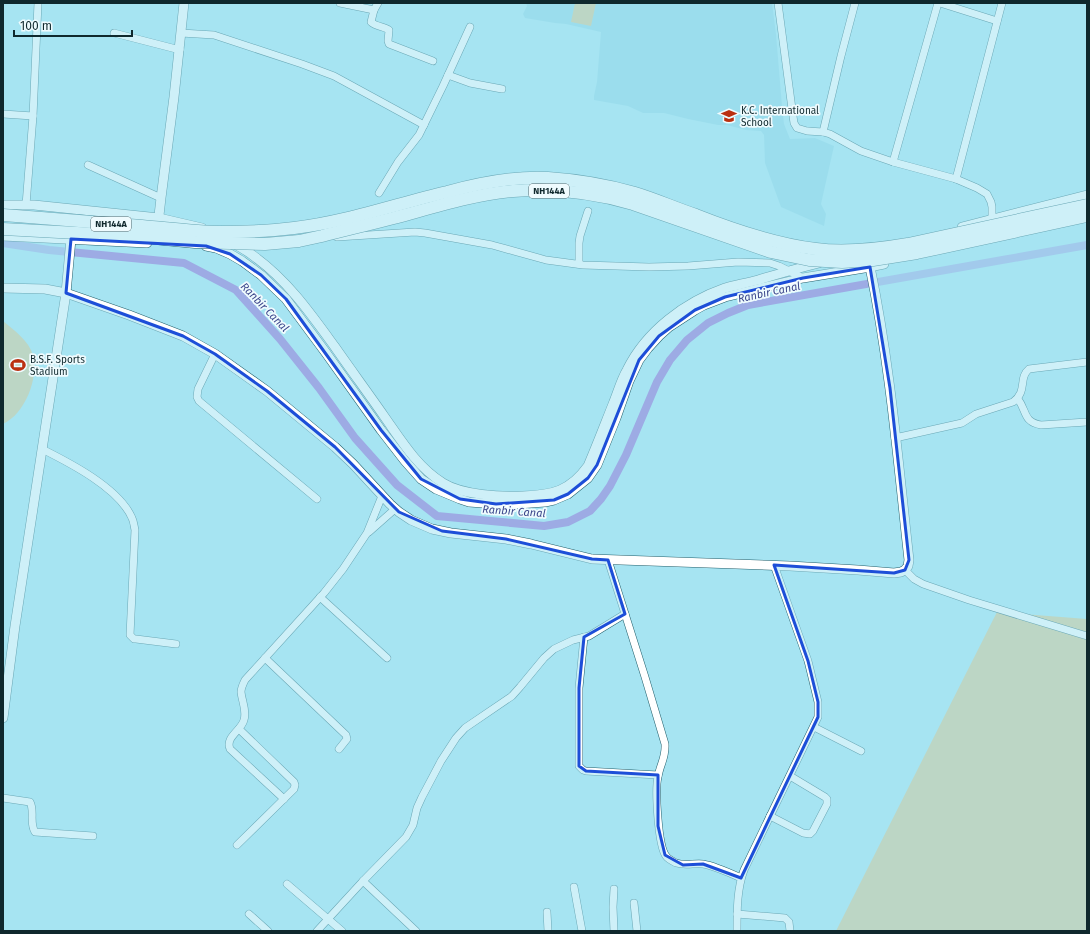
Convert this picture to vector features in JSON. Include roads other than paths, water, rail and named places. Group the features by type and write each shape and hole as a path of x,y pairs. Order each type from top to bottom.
{"highway":[{"name":"NH144A","path":"3,215 220,232 270,231 351,218 465,187 514,179 546,178 571,180 637,194 736,230 765,238 818,250 842,250 882,248 908,244 1087,205"},
{"name":"NH144A","path":"3,229 126,235 195,242 265,244 299,241 322,236 460,200 514,191 566,191 599,195 633,204 771,252 809,260 842,262 872,260 917,253 1087,216"}],"street":[{"path":"26,205 33,116 38,3"},
{"path":"155,243 180,50 184,3"},
{"path":"340,3 374,10"},
{"path":"378,3 374,10 371,22 390,30 388,41 390,44 433,61"},
{"path":"778,3 795,126 800,130 823,132 836,137 861,151 893,162 956,179 977,188 987,194 992,206 994,241"},
{"path":"823,132 855,3"},
{"path":"893,162 940,3 997,21"},
{"path":"956,179 1002,3"},
{"path":"379,193 398,162 416,139 424,125 444,86 470,27"},
{"path":"114,33 180,50"},
{"path":"181,33 214,35 334,76 424,125"},
{"path":"448,75 470,83 502,89"},
{"path":"3,114 33,116"},
{"path":"88,166 161,198"},
{"path":"3,205 26,205 159,218 206,229 238,246 254,256 275,273 304,306 415,460 444,483 456,489 466,492 497,496 517,496 547,494 563,489 570,485 579,476 588,466 627,370 639,350 653,333 666,321 680,310 707,295 725,288 788,270 1087,195"},
{"path":"580,264 580,236 588,211"},
{"path":"206,246 216,248 242,261 261,275 286,298 381,430 405,462 421,479 436,489 460,499 469,502 496,504 532,503 554,500 568,494 588,478 597,465 629,381 639,360 659,336 694,310 725,297 803,278 1087,222"},
{"path":"3,236 206,246 238,246 321,238 415,232 492,245 546,260 580,264 657,267 738,262 770,263 803,278"},
{"path":"3,718 15,626 66,293 71,240"},
{"path":"3,288 45,289 66,293 183,336 215,354 268,391 335,447 395,509 411,520 432,529 451,533 506,539 592,559 774,565 894,573 905,570 908,566 909,560 890,388 878,302 870,266"},
{"path":"215,354 198,389 197,397 199,401 317,499"},
{"path":"896,438 962,423 976,414 1013,402 1021,393 1024,374 1029,369 1087,362"},
{"path":"1018,398 1028,420 1035,424 1041,425 1087,422"},
{"path":"42,448 86,473 114,494 130,514 135,530 130,635 134,639 176,644"},
{"path":"284,799 230,749 228,743 230,738 243,723 245,714 241,692 242,687 245,680 320,597 343,569 367,533 382,496"},
{"path":"367,533 395,509"},
{"path":"608,560 665,744 664,759 658,775 657,786 658,826 665,855 675,862 683,865 703,864 741,878"},
{"path":"737,931 738,895 744,870 818,717 818,702 808,661 774,565"},
{"path":"905,570 914,579 923,584 969,600 1087,636"},
{"path":"320,597 387,658"},
{"path":"317,931 406,837 411,830 417,808 422,797 441,761 456,738 465,728 512,696 544,658 554,649 568,642 593,634 625,614"},
{"path":"584,637 579,688 579,766 583,770 658,775"},
{"path":"264,658 346,735 347,739 339,749"},
{"path":"814,727 860,751"},
{"path":"237,845 294,789 295,784 239,729"},
{"path":"770,816 803,833 810,834 827,804 827,799 825,797 790,776"},
{"path":"3,798 30,802 32,806 32,828 37,833 93,836"},
{"path":"363,881 416,931"},
{"path":"287,884 342,931"},
{"path":"574,887 582,931"},
{"path":"614,889 614,931"},
{"path":"634,903 637,931"},
{"path":"547,912 548,931"},
{"path":"250,914 268,931"},
{"path":"737,914 785,918 789,922 790,931"}],"waterway":[{"name":"Ranbir Canal","path":"3,243 49,250 184,263 236,290 280,339 319,388 355,438 397,485 437,516 544,526 568,522 590,511 601,499 610,486 626,455 657,382 670,360 687,340 708,323 748,305 1087,245"}],"place":[{"name":"K.C. International School","path":"729,116"},
{"name":"B.S.F. Sports Stadium","path":"18,365"}]}
